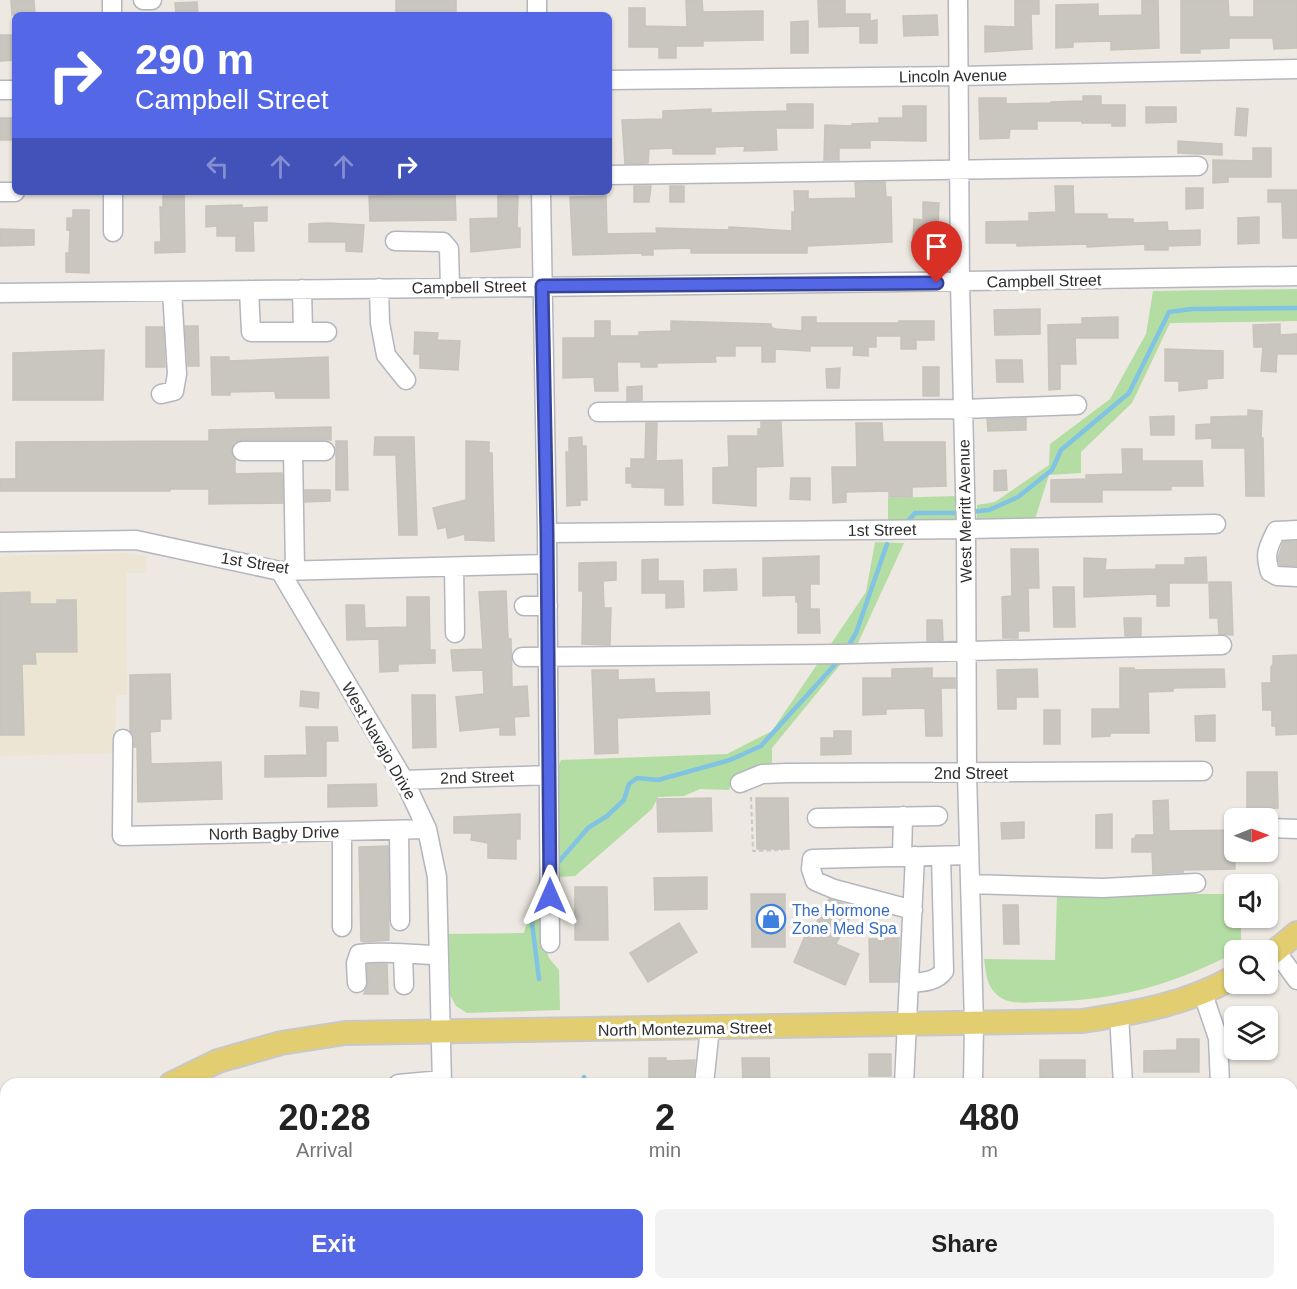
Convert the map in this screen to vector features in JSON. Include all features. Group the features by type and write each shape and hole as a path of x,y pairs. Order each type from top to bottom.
{"main road":[{"path":"1278,949 1297,933"},
{"name":"North Montezuma Street","path":"183,1078 218,1061 281,1043 345,1033 1082,1022 1147,1010 1203,992 1224,982"}],"street":[{"path":"143,0 152,0"},
{"name":"West Merritt Avenue","path":"958,0 960,283 966,501 967,774 974,1023 973,1078"},
{"name":"Lincoln Avenue","path":"612,80 1297,69"},
{"path":"612,175 1197,166"},
{"path":"113,195 113,232"},
{"path":"541,195 548,606 550,943"},
{"path":"395,241 443,242 449,249 450,287"},
{"name":"Campbell Street","path":"0,293 960,283 1297,276"},
{"path":"379,288 380,323 386,355 406,380"},
{"path":"302,289 303,332"},
{"path":"249,290 251,332 327,332"},
{"path":"161,394 174,391 177,374 172,291"},
{"path":"598,412 963,409 1077,405"},
{"path":"242,451 325,451"},
{"path":"287,571 293,451"},
{"name":"1st Street","path":"547,533 1216,524"},
{"path":"1291,577 1270,572 1267,551 1276,531 1297,530"},
{"name":"1st Street","path":"0,542 136,540 287,571 547,564"},
{"path":"454,567 455,633"},
{"name":"West Navajo Drive","path":"287,571 404,780 427,829 437,877 442,1078"},
{"path":"524,606 548,606"},
{"path":"522,657 1222,645"},
{"name":"North Bagby Drive","path":"123,739 122,836 427,829"},
{"name":"2nd Street","path":"746,785 762,774 1203,771"},
{"name":"2nd Street","path":"404,780 549,775"},
{"path":"903,816 913,910 905,1025 904,1078"},
{"path":"817,819 938,816"},
{"path":"1278,828 1297,829"},
{"path":"399,830 400,921"},
{"path":"342,831 342,927"},
{"path":"913,910 834,889 815,881 811,869 812,859 969,855"},
{"path":"909,983 931,981 940,977 944,971 941,856"},
{"path":"970,884 1103,888 1196,883"},
{"path":"357,983 356,963 359,954 388,952 439,955"},
{"path":"403,954 404,986"},
{"path":"1278,960 1297,980"},
{"path":"1203,992 1218,1038 1220,1078"},
{"path":"1119,1015 1123,1078"},
{"path":"705,1078 710,1028"}],"path":[{"path":"746,785 753,851 783,850"}],"shaded area":[{"path":"125,553 147,556 145,573 126,573 127,695 116,695 115,753 0,756 0,556"}],"green space":[{"path":"1297,289 1297,321 1170,323 1132,403 1081,452 1081,473 1049,475 1035,519 977,524 977,505 995,502 1049,465 1050,444 1110,399 1146,334 1153,291"},
{"path":"956,496 957,524 888,524 888,498"},
{"path":"875,542 904,543 858,643 772,748 772,767 741,776 736,779 729,790 700,789 684,796 658,797 652,809 575,876 557,877 554,777 561,760 727,754 772,731 866,592"},
{"path":"543,867 544,942 549,958 559,970 560,1010 467,1013 456,1006 450,995 448,934 524,933"},
{"path":"1057,894 1224,894 1224,928 1241,928 1241,940 1224,940 1224,958 1165,982 1095,998 1025,1003 1006,1000 996,994 988,982 984,959 1055,960"}],"building":[{"path":"11,0 34,0 35,12 12,12 12,15"},
{"path":"396,0 456,0 456,12 396,12"},
{"path":"686,0 702,0 703,12 763,11 763,40 703,41 703,46 676,46 676,58 659,58 659,47 629,47 629,8 645,8 645,26 687,27"},
{"path":"818,0 845,0 845,14 870,14 870,21 877,20 877,43 860,43 860,26 819,27"},
{"path":"1015,0 1039,0 1039,14 1031,14 1032,49 985,52 985,26 1015,27"},
{"path":"1142,0 1158,0 1159,48 1111,50 1111,41 1073,42 1073,47 1056,48 1056,5 1098,4 1098,16 1142,15"},
{"path":"1181,0 1228,0 1229,17 1254,17 1254,0 1297,0 1297,48 1274,49 1273,38 1229,38 1229,48 1200,49 1200,53 1181,53"},
{"path":"197,2 198,12 176,12 175,3"},
{"path":"937,15 938,35 904,36 903,16"},
{"path":"808,21 808,53 791,53 791,22"},
{"path":"0,35 12,35 12,60 0,61"},
{"path":"1083,96 1101,96 1101,105 1125,105 1125,126 1112,126 1112,123 1082,123 1082,121 1037,121 1037,129 1010,129 1009,138 980,139 979,98 1006,98 1006,104 1083,101"},
{"path":"787,104 813,104 813,128 776,128 777,150 744,151 745,146 715,147 715,154 673,154 673,148 649,149 648,163 625,164 622,120 663,119 663,111 711,109 711,113 787,111"},
{"path":"903,106 926,106 926,141 870,140 870,148 839,148 839,160 824,160 825,125 853,126 852,124 879,123 879,118 903,118"},
{"path":"1146,107 1176,107 1176,122 1146,123"},
{"path":"1237,108 1248,109 1246,136 1235,135"},
{"path":"0,118 12,118 12,140 0,140"},
{"path":"1178,141 1222,144 1222,155 1178,153"},
{"path":"1253,148 1271,148 1271,177 1228,177 1228,182 1213,183 1213,160 1253,161"},
{"path":"855,182 885,182 886,197 891,197 892,242 807,246 807,253 691,253 691,248 653,249 653,255 642,255 642,253 573,255 570,197 606,196 607,234 657,233 656,228 729,230 729,227 792,231 792,212 795,212 794,191 808,191 808,199 856,198"},
{"path":"634,186 651,186 649,202 634,202"},
{"path":"670,186 684,186 684,202 670,202"},
{"path":"1055,186 1073,186 1074,214 1107,214 1107,219 1133,219 1133,223 1167,222 1168,231 1200,230 1200,245 1168,246 1168,250 1145,250 1145,244 1087,247 1087,244 1017,246 1017,243 986,243 986,222 1029,221 1029,213 1056,212"},
{"path":"1186,188 1203,188 1203,208 1186,209"},
{"path":"1268,190 1297,190 1297,238 1283,238 1282,202 1268,202"},
{"path":"163,195 184,195 185,252 155,253 155,242 161,242 160,207 163,207"},
{"path":"455,195 456,220 370,221 369,196"},
{"path":"498,195 518,195 517,228 520,228 520,247 471,252 470,219 498,218"},
{"path":"923,202 939,203 937,243 922,243 922,240 913,239 914,219 923,220"},
{"path":"242,205 242,208 267,207 267,221 253,221 254,251 236,251 236,236 217,236 217,226 206,227 206,206"},
{"path":"73,210 89,210 89,273 66,272 66,253 69,253 70,230 67,230 67,218 73,218"},
{"path":"1259,217 1259,243 1238,244 1238,218"},
{"path":"309,224 364,225 362,252 346,251 346,242 309,242"},
{"path":"0,229 34,230 34,245 0,246"},
{"path":"1040,309 1040,334 995,335 994,310"},
{"path":"802,317 816,317 816,323 934,321 934,340 916,340 916,349 901,349 901,336 876,336 876,347 868,347 868,356 853,355 854,346 810,346 810,351 775,349 775,362 762,362 762,346 735,346 735,356 715,356 716,362 657,363 657,367 641,367 641,362 617,362 618,391 595,391 594,377 563,378 563,338 595,338 595,321 610,321 610,336 639,336 639,332 671,331 671,321 771,324 771,327 775,329 802,331"},
{"path":"1118,317 1118,338 1075,338 1076,364 1060,364 1060,389 1049,390 1048,325 1082,324 1082,318"},
{"path":"1280,324 1280,335 1297,334 1297,354 1277,354 1276,372 1261,371 1263,347 1254,347 1253,325"},
{"path":"185,326 198,326 199,366 188,366"},
{"path":"146,327 163,327 165,367 146,367"},
{"path":"415,332 438,333 437,340 460,341 458,370 420,368 420,354 414,354"},
{"path":"1165,349 1223,351 1223,378 1207,379 1207,388 1179,391 1179,381 1165,381"},
{"path":"104,350 103,400 13,400 13,353"},
{"path":"211,357 229,357 229,361 328,357 329,398 276,398 275,391 230,392 230,395 212,395"},
{"path":"996,360 1022,360 1023,382 997,382"},
{"path":"923,367 939,367 939,396 923,396"},
{"path":"840,368 839,388 827,388 826,369"},
{"path":"642,386 642,400 627,401 627,387"},
{"path":"1248,410 1262,411 1264,496 1246,496 1245,448 1212,448 1212,438 1196,439 1196,425 1211,424 1211,417 1248,416"},
{"path":"1174,416 1174,435 1151,435 1150,417"},
{"path":"1026,418 1026,430 988,431 987,419"},
{"path":"761,422 781,422 783,466 756,467 756,506 713,503 713,468 729,467 728,436 758,436"},
{"path":"646,423 657,423 656,461 682,460 683,505 665,505 665,488 632,487 632,483 626,483 626,468 631,468 631,459 645,459"},
{"path":"856,423 882,423 883,442 945,442 946,486 912,487 912,497 889,497 889,491 846,492 846,502 833,503 832,467 857,467"},
{"path":"331,427 331,440 242,440 234,442 231,452 235,459 235,474 282,473 283,503 209,504 209,489 0,491 0,479 16,479 16,442 209,441 209,430"},
{"path":"375,437 414,437 417,535 399,535 396,455 374,455"},
{"path":"582,437 582,446 586,446 587,500 580,500 580,505 567,506 566,452 569,452 569,438"},
{"path":"336,441 347,441 348,490 336,490"},
{"path":"466,441 489,442 489,453 492,453 494,541 465,540 465,534 448,538 446,527 438,529 433,508 466,500"},
{"path":"1122,449 1142,449 1142,461 1202,461 1203,486 1171,486 1171,490 1102,490 1102,502 1051,502 1051,480 1086,479 1086,475 1123,474"},
{"path":"1006,470 1007,490 994,491 994,471"},
{"path":"791,478 810,478 810,500 790,499"},
{"path":"305,490 330,490 330,501 305,502"},
{"path":"1297,541 1297,566 1280,565 1278,558 1283,542"},
{"path":"1011,549 1038,549 1039,588 1028,588 1029,631 1018,631 1018,638 1003,638 1002,597 1012,596"},
{"path":"819,556 819,584 810,584 810,609 819,609 820,633 798,633 796,595 763,596 763,558"},
{"path":"1206,557 1207,583 1169,583 1169,606 1157,606 1157,594 1084,597 1084,558 1106,559 1105,570 1156,569 1156,565 1185,565 1185,558"},
{"path":"658,559 658,581 683,581 684,607 666,608 666,593 642,593 642,560"},
{"path":"616,562 616,580 603,581 604,608 611,608 610,645 582,644 583,591 579,591 579,563"},
{"path":"736,569 737,590 704,591 704,570"},
{"path":"1209,582 1231,582 1233,635 1219,634 1218,618 1210,618"},
{"path":"1053,587 1074,587 1075,627 1054,627"},
{"path":"506,591 508,639 511,639 512,687 527,686 529,716 514,717 515,735 500,735 500,727 460,731 456,697 484,694 483,670 453,671 451,650 483,649 479,592"},
{"path":"30,592 30,604 57,604 57,600 76,600 77,652 35,652 36,664 22,664 24,735 0,735 0,593"},
{"path":"407,597 429,597 430,650 435,650 435,663 398,664 398,671 380,672 379,639 347,640 346,605 364,605 365,628 407,627"},
{"path":"1124,618 1141,618 1141,636 1125,636"},
{"path":"927,620 942,620 943,640 927,641"},
{"path":"1297,655 1297,734 1276,735 1276,726 1272,726 1272,710 1263,710 1262,683 1271,683 1273,656"},
{"path":"932,668 932,678 955,678 955,688 941,688 942,736 926,736 925,708 886,709 886,714 863,715 863,678 892,678 892,669"},
{"path":"1120,668 1134,668 1134,670 1224,669 1225,687 1173,688 1173,691 1148,692 1149,733 1110,733 1110,736 1092,737 1092,709 1120,709"},
{"path":"1037,669 1038,697 1016,697 1016,709 998,709 997,670"},
{"path":"592,670 618,670 618,680 654,679 655,693 709,692 710,714 617,718 618,753 595,754"},
{"path":"170,674 171,719 160,719 160,731 150,732 151,764 221,762 222,799 138,802 137,747 134,747 134,739 130,731 130,675"},
{"path":"301,691 319,693 318,708 300,706"},
{"path":"412,695 435,695 436,747 413,748"},
{"path":"1044,710 1060,710 1060,744 1044,744"},
{"path":"1215,715 1215,741 1196,741 1195,716"},
{"path":"306,727 337,727 338,741 326,741 326,776 265,777 265,756 307,755"},
{"path":"834,731 851,731 851,754 821,755 821,738 834,738"},
{"path":"1247,772 1277,772 1278,808 1247,808"},
{"path":"376,784 377,806 328,807 328,785"},
{"path":"711,798 712,831 658,832 657,799"},
{"path":"756,798 788,798 789,849 757,849"},
{"path":"1168,800 1169,831 1224,830 1224,862 1235,862 1235,869 1183,870 1183,872 1153,874 1152,852 1132,852 1132,839 1136,835 1154,835 1153,801"},
{"path":"520,814 520,839 516,839 516,859 488,858 488,843 471,840 472,833 454,833 454,817"},
{"path":"1112,814 1112,848 1096,848 1096,815"},
{"path":"1024,822 1024,838 1002,839 1001,823"},
{"path":"388,846 389,940 364,942 361,941 359,847"},
{"path":"707,877 707,909 655,910 654,878"},
{"path":"575,887 607,887 608,940 575,940"},
{"path":"751,894 785,894 785,947 752,947"},
{"path":"829,899 855,908 836,944 859,954 845,985 794,962 807,931 811,933"},
{"path":"1003,905 1018,905 1019,944 1004,944"},
{"path":"679,923 697,952 648,982 630,953"},
{"path":"899,938 898,982 870,982 869,939"},
{"path":"367,964 387,964 388,994 364,994 368,983"},
{"path":"1177,1039 1199,1039 1199,1072 1144,1072 1144,1051 1177,1050"},
{"path":"869,1054 891,1054 891,1076 869,1076"},
{"path":"649,1058 666,1058 666,1061 695,1060 694,1078 649,1078"},
{"path":"742,1058 769,1058 770,1078 743,1078"},
{"path":"1040,1060 1085,1060 1085,1078 1040,1078"}],"waterway":[{"path":"970,512 989,510 1018,497 1052,470 1061,450 1129,393 1169,312 1192,309 1297,308"},
{"path":"907,522 915,513 962,513"},
{"path":"846,650 856,633 887,544"},
{"path":"556,865 588,828 607,816 624,800 629,784 637,778 658,780 730,760 761,746 840,659"},
{"path":"539,979 532,923 543,888"}],"place":[{"name":"The Hormone Zone Med Spa","path":"771,919"}],"route":[{"path":"550,896 542,286 937,283"}]}
